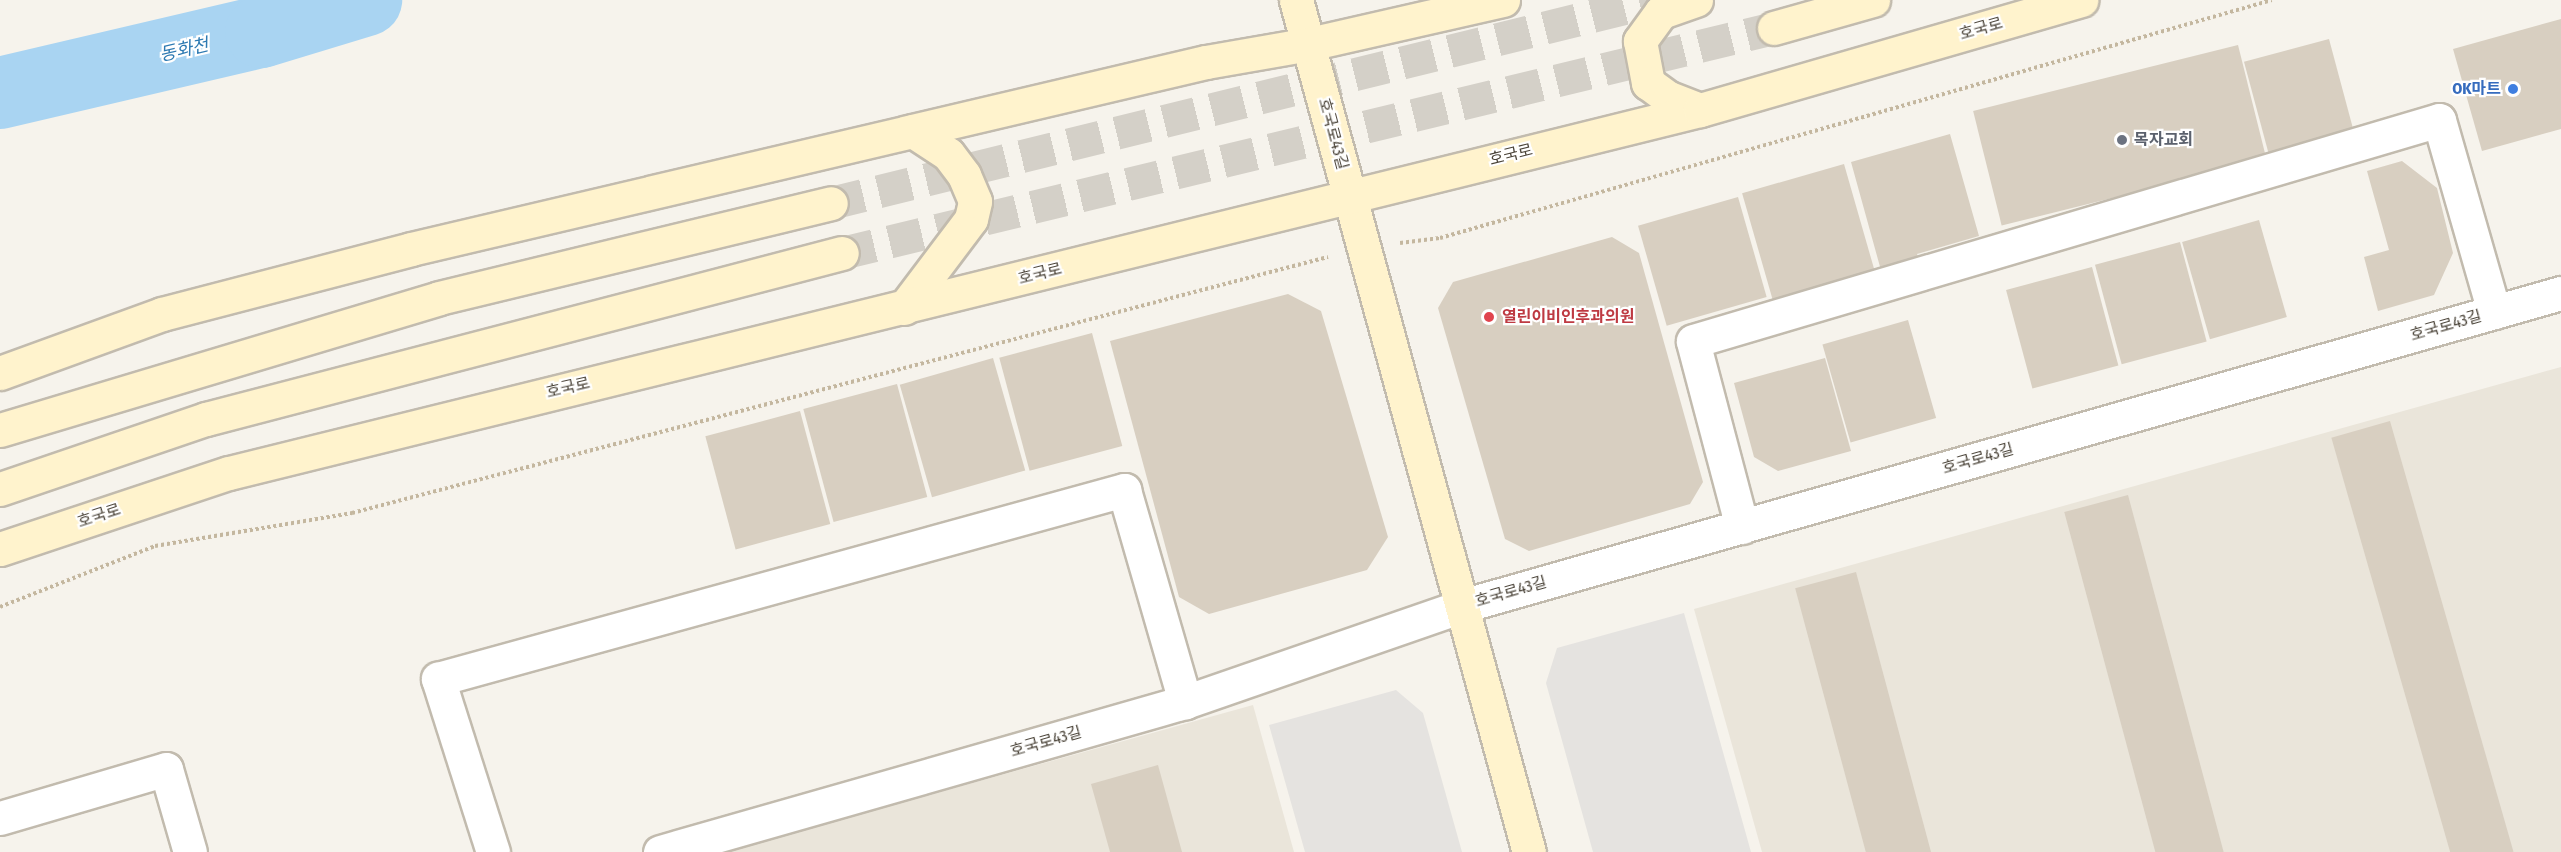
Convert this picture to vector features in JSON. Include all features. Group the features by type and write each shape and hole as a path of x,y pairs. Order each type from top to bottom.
{"main road":[{"name":"호국로43길","path":"1296,0 1529,852"},
{"path":"0,373 162,314 411,249 1206,62 1309,44 1503,0"},
{"path":"1696,0 1660,12 1640,41 1648,83 1669,98 1700,110"},
{"path":"1774,28 1874,0"},
{"name":"호국로","path":"0,549 230,473 1700,110 2081,0"},
{"path":"904,308 971,219 975,201 964,175 948,154 913,131"},
{"path":"0,430 439,298 831,203"},
{"path":"0,489 206,419 842,253"}],"street":[{"path":"1742,527 1693,342 2439,120 2494,312"},
{"name":"호국로43길","path":"660,852 1185,702 1462,606 2561,293"},
{"path":"493,852 438,679 1124,489 1185,702"},
{"path":"0,818 166,769 190,852"}],"path":[{"path":"0,607 155,546 352,513 1364,248 1440,238 2272,0"}],"shaded area":[{"path":"2561,367 2561,852 1762,852 1694,609"},
{"path":"1684,613 1751,852 1593,852 1546,683 1557,648"},
{"path":"1396,690 1423,713 1462,852 1305,852 1269,725"},
{"path":"1253,705 1294,852 724,852"}],"building":[{"name":"OK마트","path":"2561,19 2561,129 2482,151 2453,49"},
{"path":"2329,39 2355,137 2270,159 2244,62"},
{"name":"목자교회","path":"2238,45 2267,159 2002,226 1973,111"},
{"path":"1950,134 1979,236 1917,254 1920,263 1882,274 1851,162"},
{"path":"2402,161 2437,188 2453,253 2434,295 2378,311 2364,257 2389,250 2367,171"},
{"path":"1844,164 1875,273 1773,302 1742,193"},
{"path":"1738,197 1767,297 1667,326 1638,226"},
{"path":"2259,220 2287,317 2210,339 2182,242"},
{"path":"1612,237 1639,253 1703,482 1690,504 1529,551 1505,539 1438,308 1453,282"},
{"path":"2180,242 2207,341 2122,364 2095,265"},
{"path":"2092,267 2118,366 2032,389 2006,290"},
{"path":"1288,294 1321,311 1388,537 1367,570 1209,614 1179,597 1110,341"},
{"path":"1908,320 1936,418 1851,443 1822,345"},
{"path":"1092,333 1122,446 1030,471 999,358"},
{"path":"993,358 1025,470 932,497 900,385"},
{"path":"1825,358 1851,451 1778,471 1754,457 1734,383"},
{"path":"897,384 927,497 834,522 803,409"},
{"path":"800,411 830,524 736,549 705,436"},
{"path":"2390,421 2513,852 2450,852 2331,438"},
{"path":"2128,495 2224,852 2155,852 2064,512"},
{"path":"1856,572 1931,852 1866,852 1795,588"},
{"path":"1158,765 1182,852 1110,852 1091,784"}],"waterway":[{"name":"동화천","path":"0,93 261,32 366,0"}],"tunnel":[{"path":"831,203 1657,0"},
{"path":"842,253 1774,28"}],"place":[{"name":"OK마트","path":"2513,89"},
{"name":"목자교회","path":"2122,140"},
{"name":"열린이비인후과의원","path":"1489,317"}]}
